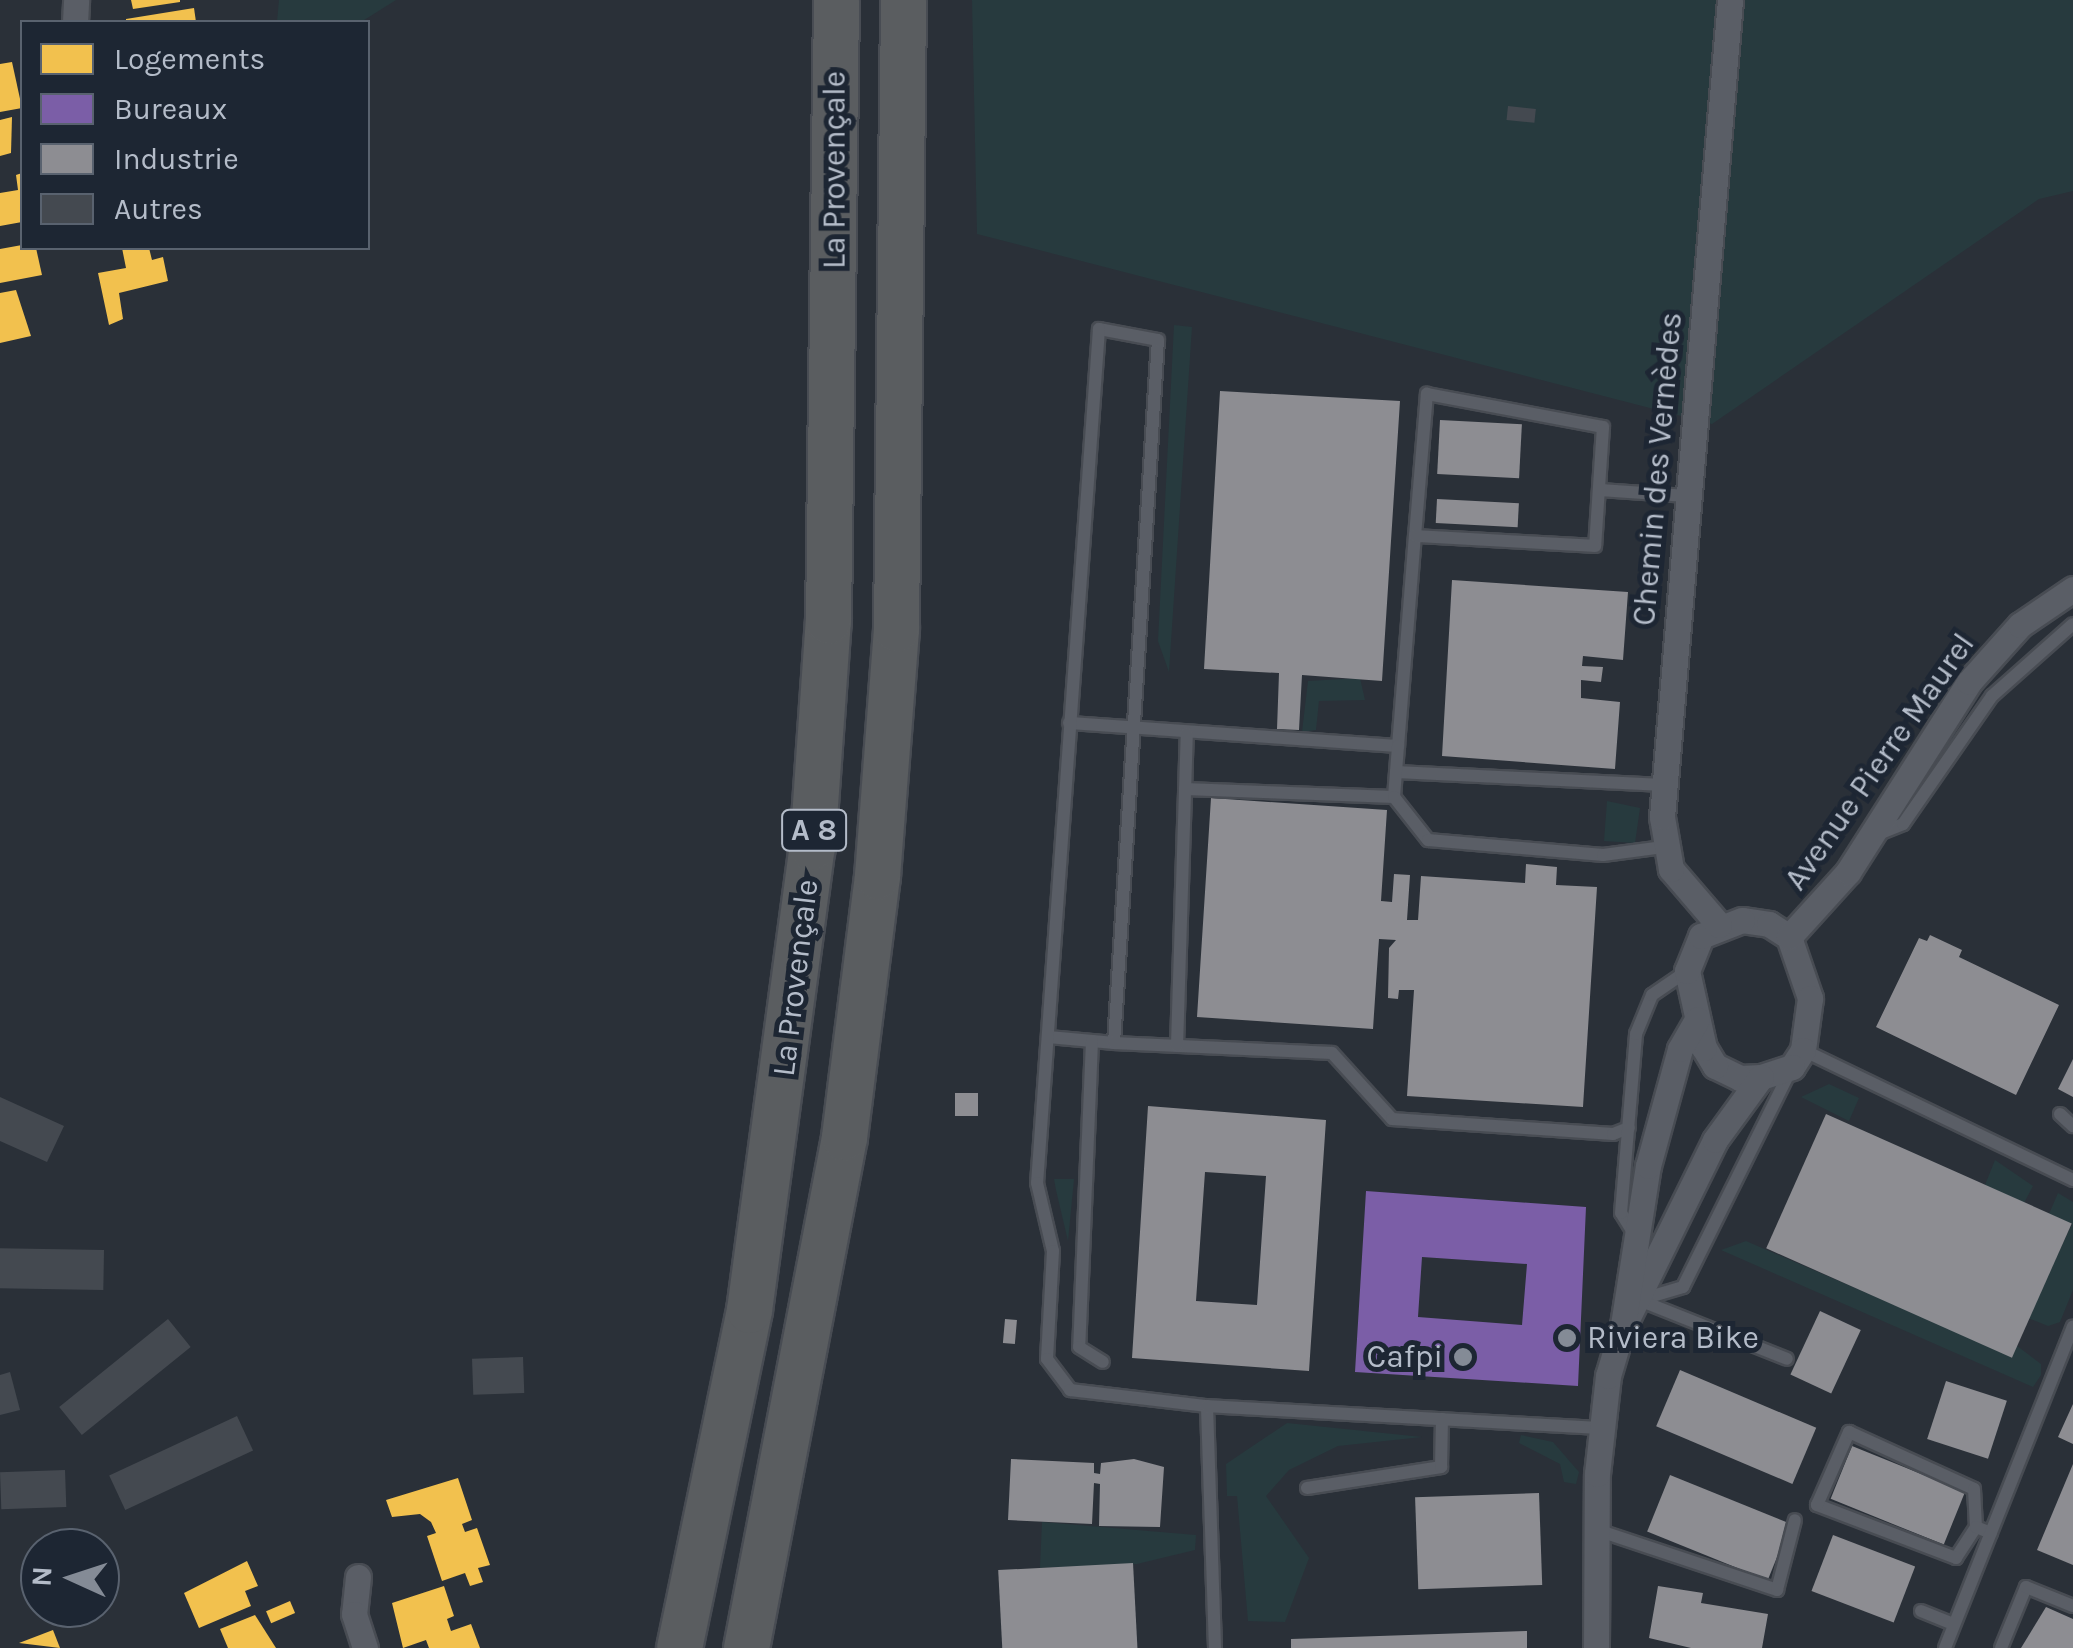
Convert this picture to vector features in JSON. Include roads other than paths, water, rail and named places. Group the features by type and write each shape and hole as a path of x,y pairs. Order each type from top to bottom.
{"highway":[{"name":"La Provençale","path":"679,1648 749,1310 812,847 828,621 836,0"},
{"name":"La Provençale","path":"746,1648 844,1137 876,876 896,629 903,0"}],"street":[{"name":"Chemin des Vernèdes","path":"1663,846 1664,785 1730,0"},
{"name":"Avenue Pierre Maurel","path":"1789,937 1827,900 1969,682 2020,625 2073,589"},
{"path":"1663,846 1671,868 1719,925"},
{"path":"1756,921 1789,937 1810,998 1797,1058 1761,1077 1740,1078 1715,1066 1697,1020 1687,972 1701,936 1719,925 1756,921"},
{"path":"1596,1648 1596,1530 1602,1428 1623,1325 1633,1232 1680,1049 1697,1020"},
{"path":"1623,1325 1639,1300 1697,1172 1761,1077"},
{"path":"358,1577 354,1614 366,1648"}],"lane":[{"path":"1114,1043 1158,340 1099,329 1037,1183 1053,1251 1047,1358 1070,1390 1206,1406 1602,1428"},
{"path":"1416,536 1595,546 1602,426 1427,394 1394,798 1428,840 1604,855 1663,846"},
{"path":"1599,490 1688,496"},
{"path":"1869,837 1904,824 1992,696 2073,624"},
{"path":"1069,723 1398,746"},
{"path":"1177,1046 1188,733"},
{"path":"1396,772 1664,785"},
{"path":"1186,788 1394,798"},
{"path":"1633,1232 1620,1212 1642,1011 1665,982 1687,972"},
{"path":"1050,1037 1332,1053 1392,1119 1613,1134 1630,1128"},
{"path":"1092,1041 1079,1347 1103,1362"},
{"path":"1639,1300 1683,1287 1797,1058 2073,1180"},
{"path":"2060,1114 2073,1126"},
{"path":"1639,1300 1787,1359"},
{"path":"1945,1648 2073,1327"},
{"path":"1206,1406 1215,1648"},
{"path":"1307,1488 1441,1467 1442,1419"},
{"path":"1849,1432 1974,1489 1976,1527 1956,1558 1817,1506 1849,1432"},
{"path":"1596,1530 1777,1590 1795,1520"},
{"path":"1976,1527 1991,1533"},
{"path":"2001,1648 2026,1586 2073,1606"},
{"path":"1920,1612 1954,1624"}],"place":[{"name":"Riviera Bike","path":"1567,1338"},
{"name":"Cafpi","path":"1463,1357"}]}
